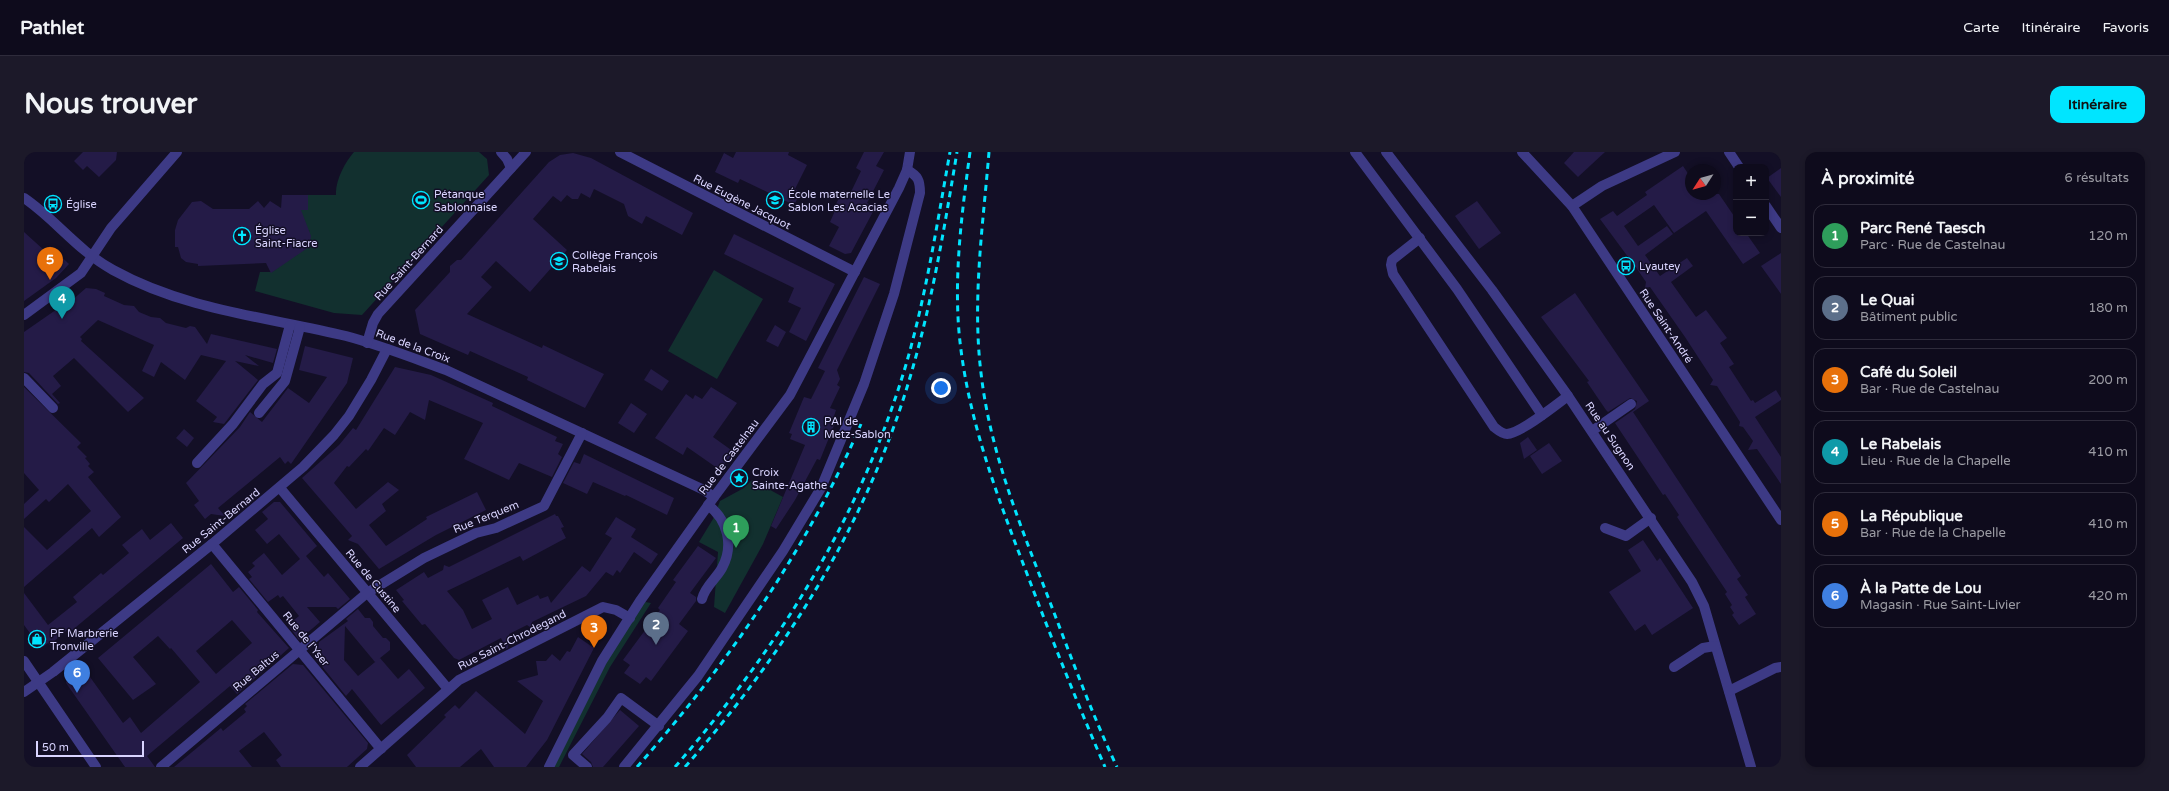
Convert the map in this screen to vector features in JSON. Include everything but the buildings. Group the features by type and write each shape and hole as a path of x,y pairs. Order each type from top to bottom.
{"street":[{"path":"24,315 81,273 111,228 177,152"},
{"path":"501,152 510,163 511,168"},
{"name":"Rue Saint-Bernard","path":"368,343 373,323 378,314 526,152"},
{"name":"Rue Eugène Jacquot","path":"620,152 855,272"},
{"name":"Rue de Castelnau","path":"549,767 602,661 711,501 790,395 907,170 910,152"},
{"path":"1355,152 1420,238 1483,327 1542,415"},
{"name":"Rue au Sugnon","path":"1386,152 1492,290 1568,396 1651,518 1699,593 1751,767"},
{"name":"Rue Saint-André","path":"1522,152 1572,206 1781,520"},
{"path":"1572,206 1602,186 1675,152"},
{"path":"1729,152 1737,164"},
{"path":"624,767 660,726 698,676 783,551 821,488 864,384 894,294 920,193 919,179 916,174 907,170"},
{"name":"Rue de la Croix","path":"24,198 73,242 92,256 112,270 151,288 192,303 387,348 446,370 704,490 722,520 729,540 723,567 713,582 704,590 702,599"},
{"path":"1769,210 1781,228"},
{"path":"1420,238 1392,260 1391,265 1393,274 1488,418 1498,430 1506,434 1512,433 1542,415 1568,396"},
{"path":"259,412 285,381 295,326"},
{"path":"197,463 233,424 263,384 277,373 295,326"},
{"name":"Rue Saint-Bernard","path":"24,692 212,544 280,488 319,452 349,416 371,380 387,348"},
{"path":"24,378 53,408"},
{"path":"1592,431 1631,404"},
{"name":"Rue Terquem","path":"367,593 424,558 476,533 496,528 544,506 582,433"},
{"name":"Rue de Custine","path":"280,488 448,689"},
{"path":"1605,528 1626,536 1651,518"},
{"name":"Rue de l'Yser","path":"212,544 301,650 381,749"},
{"name":"Rue Baltus","path":"161,767 367,593"},
{"name":"Rue Saint-Chrodegand","path":"360,767 459,680 604,607 616,610 630,618"},
{"path":"1674,667 1703,648 1715,646"},
{"path":"24,660 96,767"},
{"path":"1728,691 1775,668 1781,667"},
{"path":"587,767 573,755 606,718 621,698 660,726"}],"green space":[{"path":"354,152 479,152 487,159 489,175 362,315 334,313 255,291 260,272 272,272 300,251 304,251 302,249 307,232 310,231 307,230 296,210 308,210 308,195 336,195 337,184 341,172"},
{"path":"714,270 763,299 717,379 668,351"},
{"path":"752,480 783,497 763,544 725,613 714,607 718,552 699,542 713,519 720,501 744,488"},
{"path":"640,601 651,603 610,667 559,767 549,767"}],"railway":[{"path":"675,767 713,722 781,629 839,530 864,478 886,424 905,368 919,314 950,152"},
{"path":"685,767 758,677 791,629 822,580 849,529 874,476 895,422 913,367 927,314 957,152"},
{"path":"970,152 962,220 957,287 959,332 969,396 976,427 995,488 1056,650 1105,767"},
{"path":"989,152 979,262 978,318 981,373 991,431 1007,487 1027,542 1081,683 1117,767"},
{"path":"637,767 702,688 733,647 762,604 790,561 816,516 840,470 861,424"}],"place":[{"name":"Pétanque Sablonnaise","path":"421,200"},
{"name":"École maternelle Le Sablon Les Acacias","path":"775,200"},
{"name":"Église","path":"53,204"},
{"name":"Église Saint-Fiacre","path":"242,236"},
{"name":"Collège François Rabelais","path":"559,261"},
{"name":"Lyautey","path":"1626,266"},
{"name":"La République","path":"50,280"},
{"name":"Le Rabelais","path":"62,319"},
{"name":"PAI de Metz-Sablon","path":"811,427"},
{"name":"Croix Sainte-Agathe","path":"739,478"},
{"name":"Parc René Taesch","path":"736,548"},
{"name":"PF Marbrerie Tronville","path":"37,639"},
{"name":"Le Quai","path":"656,645"},
{"name":"Café du Soleil","path":"594,648"},
{"name":"À la Patte de Lou","path":"77,693"}]}
